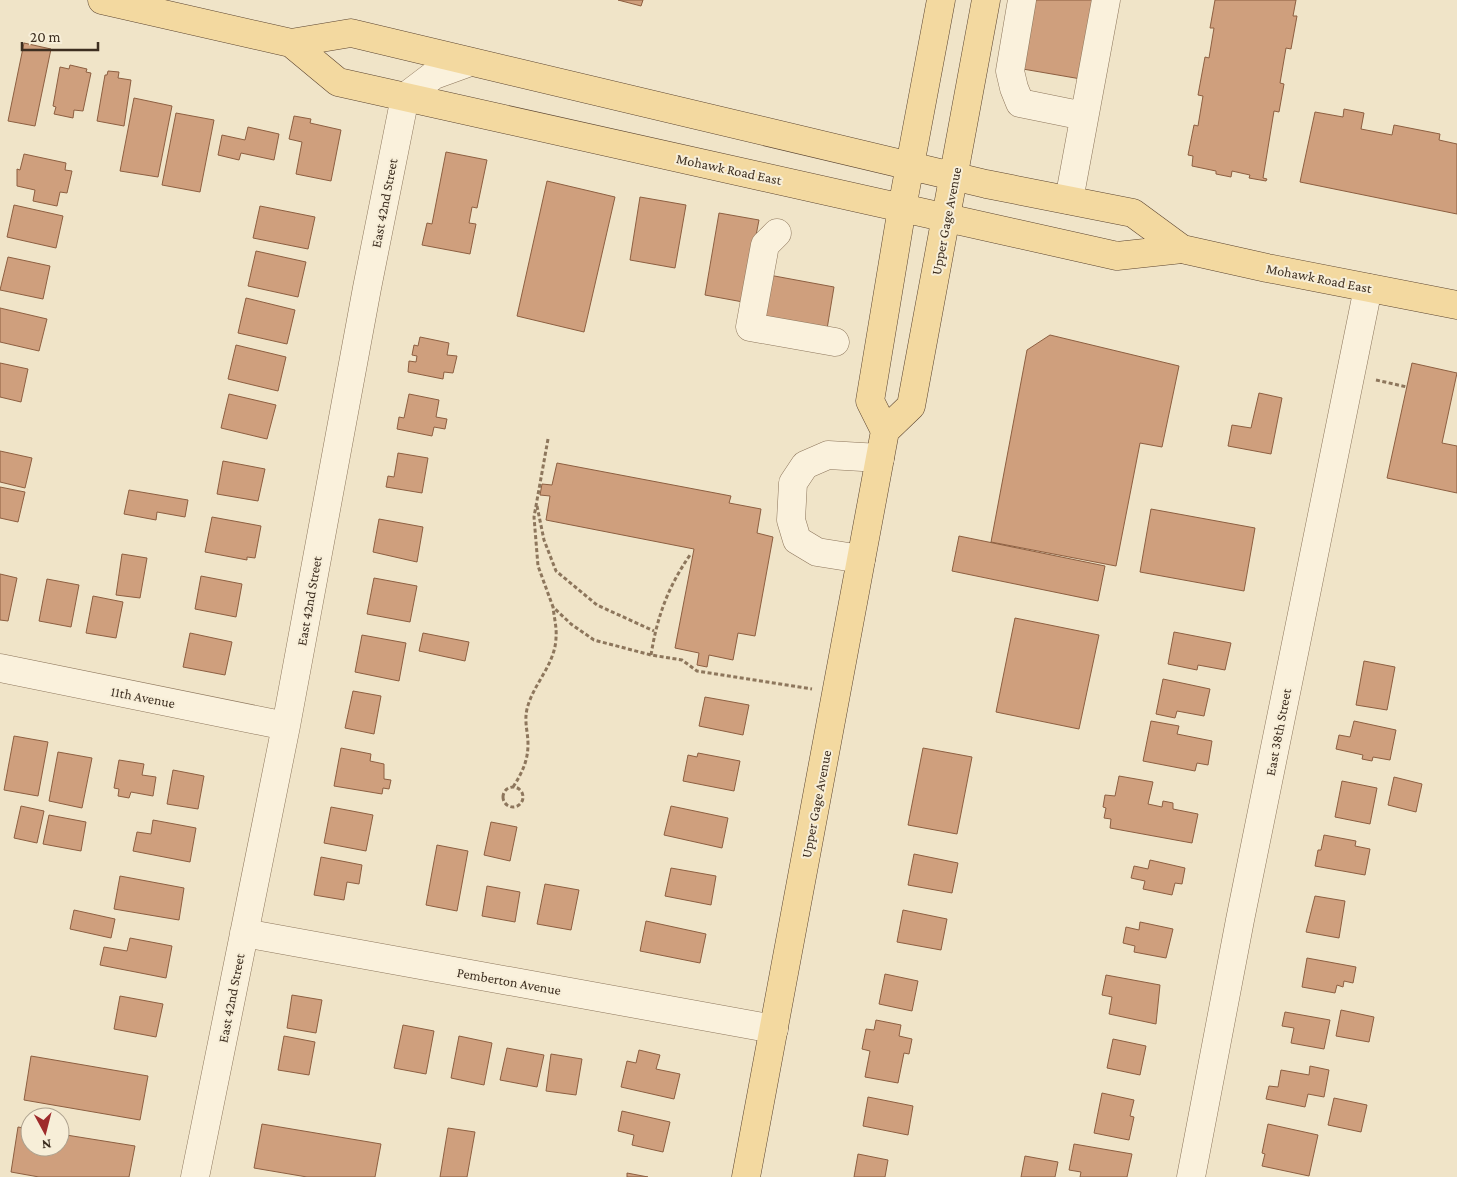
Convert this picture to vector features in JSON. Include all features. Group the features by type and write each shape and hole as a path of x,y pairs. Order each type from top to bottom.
{"main road":[{"name":"Mohawk Road East","path":"102,0 145,5 291,43 351,33 986,184 1133,213 1182,249"},
{"path":"885,431 870,401 902,208 941,0"},
{"name":"Upper Gage Avenue","path":"746,1177 885,431 911,406 986,0"},
{"name":"Mohawk Road East","path":"291,43 338,82 1117,256 1182,249 1267,268 1457,305"}],"street":[{"path":"1022,0 1010,71 1020,103 1084,116"},
{"path":"1069,200 1106,0"},
{"path":"406,97 434,75 470,62"},
{"name":"East 42nd Street","path":"195,1177 286,726 367,288 406,97"},
{"path":"777,233 765,245 750,327 835,342"},
{"name":"East 38th Street","path":"1191,1177 1242,911 1368,288"},
{"path":"862,559 817,552 797,540 791,520 793,483 805,465 828,456 880,458"},
{"name":"11th Avenue","path":"0,668 286,726"},
{"name":"Pemberton Avenue","path":"244,933 774,1028"}],"path":[{"path":"513,787 519,789 523,798 520,804 513,807 506,805 503,797 505,791 513,787 522,773 527,759 528,743 525,724 527,708 551,661 556,638 552,606 538,566 534,517 548,439"},
{"path":"536,504 544,540 556,571 597,604 654,631"},
{"path":"651,655 654,631 663,603 676,575 690,555"},
{"path":"552,606 571,624 594,640 651,655 682,660 698,671 837,693"}],"building":[{"path":"618,0 643,0 641,6"},
{"path":"1024,0 1094,0 1081,79 1017,68"},
{"path":"1215,0 1296,0 1293,16 1297,16 1291,49 1286,48 1280,83 1284,84 1279,112 1274,111 1263,178 1267,179 1266,181 1249,178 1250,175 1232,171 1231,177 1216,174 1216,171 1192,166 1193,156 1188,155 1194,125 1198,126 1203,96 1198,95 1205,57 1209,58 1214,28 1210,28"},
{"path":"24,43 51,49 35,126 8,121"},
{"path":"70,65 87,69 86,72 91,73 83,111 74,110 73,118 54,114 56,107 53,106 60,67 69,69"},
{"path":"108,71 119,72 118,78 131,80 124,126 97,121 105,75 107,75"},
{"path":"134,98 172,106 158,177 120,171"},
{"path":"1344,109 1364,113 1361,129 1392,135 1394,125 1440,134 1439,140 1457,144 1457,214 1300,182 1315,112 1343,117"},
{"path":"176,113 214,120 200,192 162,185"},
{"path":"294,116 311,119 310,123 341,130 331,181 296,174 302,142 289,139"},
{"path":"248,127 279,134 274,160 241,153 239,160 218,155 222,135 245,140"},
{"path":"446,152 487,160 477,208 472,207 469,223 476,224 470,254 422,245 427,223 432,224"},
{"path":"24,154 66,163 65,170 72,171 67,193 60,192 57,206 33,201 35,190 17,186 17,169 20,170"},
{"path":"547,181 615,197 584,332 517,316"},
{"path":"640,197 686,205 675,268 630,260"},
{"path":"14,205 63,216 56,248 7,237"},
{"path":"260,206 315,217 308,249 253,238"},
{"path":"719,213 759,220 743,302 705,295"},
{"path":"256,251 306,262 298,297 248,286"},
{"path":"8,257 50,266 43,299 0,290"},
{"path":"769,275 834,287 826,335 761,323"},
{"path":"246,298 295,310 287,344 238,333"},
{"path":"0,308 47,319 39,351 0,342"},
{"path":"1050,335 1179,366 1162,447 1140,443 1116,566 991,542 1027,350"},
{"path":"420,337 449,343 447,355 457,356 453,373 444,372 443,379 408,372 409,361 416,362 417,356 412,355 414,345 418,346"},
{"path":"236,345 286,357 278,391 228,379"},
{"path":"0,363 28,369 21,402 0,397"},
{"path":"1412,363 1457,373 1442,443 1457,446 1457,493 1387,478"},
{"path":"1259,393 1282,398 1271,454 1228,446 1232,425 1251,428"},
{"path":"229,394 276,405 267,439 221,428"},
{"path":"409,394 439,400 436,417 447,419 445,429 434,427 432,436 397,429 399,417 404,418"},
{"path":"0,451 32,458 25,488 0,482"},
{"path":"398,453 428,458 422,493 386,487 388,476 394,477"},
{"path":"223,461 265,469 258,501 217,494"},
{"path":"557,463 731,496 729,503 761,509 757,533 773,537 755,636 738,633 733,660 709,655 707,667 697,665 699,653 675,648 694,549 546,520 550,496 540,495 542,484 552,485"},
{"path":"0,487 25,492 18,522 0,518"},
{"path":"129,490 188,500 185,517 157,512 156,520 124,514"},
{"path":"1151,509 1255,528 1244,591 1140,572"},
{"path":"212,517 261,526 255,558 247,557 247,560 205,552"},
{"path":"379,519 423,527 417,562 373,552"},
{"path":"959,536 1105,566 1098,601 952,571"},
{"path":"122,554 147,558 140,598 116,595"},
{"path":"0,574 17,578 8,621 0,620"},
{"path":"201,576 242,584 236,617 195,609"},
{"path":"374,578 417,586 410,622 367,614"},
{"path":"47,579 79,585 71,627 39,621"},
{"path":"93,596 123,602 116,638 86,633"},
{"path":"1015,618 1099,635 1079,729 996,712"},
{"path":"1174,632 1231,643 1225,670 1198,665 1197,670 1168,664"},
{"path":"190,633 232,642 225,675 183,667"},
{"path":"423,633 469,642 465,661 419,651"},
{"path":"362,635 406,643 399,681 355,672"},
{"path":"1364,661 1395,667 1387,710 1356,705"},
{"path":"1163,679 1210,689 1204,716 1177,711 1175,718 1156,714"},
{"path":"353,691 381,696 374,734 345,728"},
{"path":"705,697 749,705 743,735 699,726"},
{"path":"1151,721 1179,726 1177,734 1212,741 1208,765 1197,763 1195,771 1143,761"},
{"path":"1354,721 1396,730 1390,760 1373,757 1372,761 1362,759 1363,755 1336,749 1339,735 1350,737"},
{"path":"14,736 48,742 38,796 4,790"},
{"path":"341,748 371,754 370,761 384,764 384,779 391,780 389,789 383,788 382,794 334,786"},
{"path":"923,748 972,757 957,834 908,825"},
{"path":"58,752 92,758 82,808 49,801"},
{"path":"698,753 740,761 734,791 683,781 688,755 697,757"},
{"path":"119,760 144,764 142,775 156,777 153,796 131,792 129,798 118,796 119,789 114,788"},
{"path":"173,770 204,776 198,809 167,804"},
{"path":"1119,776 1153,782 1148,804 1162,807 1163,801 1173,803 1173,809 1198,814 1192,843 1110,828 1111,819 1104,818 1106,808 1103,807 1105,795 1115,796"},
{"path":"1394,777 1422,784 1416,812 1388,805"},
{"path":"1342,781 1377,788 1370,824 1335,817"},
{"path":"21,806 44,811 37,843 14,838"},
{"path":"671,806 728,818 722,848 664,835"},
{"path":"331,807 373,815 366,851 324,843"},
{"path":"49,815 86,822 81,851 43,844"},
{"path":"153,820 196,828 190,862 133,851 137,832 151,834"},
{"path":"491,822 517,827 510,861 484,855"},
{"path":"1324,835 1356,841 1355,846 1370,849 1365,875 1315,866 1318,850 1321,850"},
{"path":"437,845 468,851 457,911 426,905"},
{"path":"914,854 958,863 952,893 908,885"},
{"path":"321,857 362,865 359,884 347,882 344,900 314,895"},
{"path":"1150,860 1185,868 1182,884 1175,883 1172,895 1143,889 1145,881 1131,878 1134,866 1148,869"},
{"path":"671,868 716,876 711,905 665,896"},
{"path":"120,876 184,888 179,920 114,909"},
{"path":"545,884 579,890 571,930 537,924"},
{"path":"487,886 520,892 515,922 482,916"},
{"path":"1315,896 1345,901 1339,938 1306,932"},
{"path":"74,910 115,919 111,938 70,929"},
{"path":"903,910 947,919 941,950 897,942"},
{"path":"646,921 706,934 700,963 640,951"},
{"path":"1140,922 1173,929 1166,958 1134,952 1135,946 1123,943 1126,927 1139,930"},
{"path":"130,938 172,946 166,978 100,965 104,947 127,951"},
{"path":"1307,958 1356,967 1353,983 1344,981 1343,987 1337,985 1335,993 1302,987"},
{"path":"885,974 918,981 912,1011 879,1004"},
{"path":"1106,975 1160,985 1156,1024 1109,1014 1112,997 1102,995"},
{"path":"292,995 322,1000 316,1033 287,1028"},
{"path":"120,996 163,1004 156,1037 114,1029"},
{"path":"1341,1010 1374,1017 1369,1042 1336,1036"},
{"path":"1285,1012 1330,1020 1324,1049 1291,1043 1294,1028 1282,1026"},
{"path":"876,1020 901,1025 899,1036 912,1039 909,1054 904,1053 898,1083 865,1077 870,1051 862,1049 866,1029 874,1030"},
{"path":"403,1025 434,1031 426,1074 394,1068"},
{"path":"284,1036 315,1042 309,1075 278,1070"},
{"path":"459,1036 492,1043 484,1085 451,1078"},
{"path":"1113,1039 1146,1046 1140,1075 1107,1068"},
{"path":"507,1048 544,1055 537,1087 500,1080"},
{"path":"639,1050 660,1055 656,1069 680,1074 674,1099 621,1087 627,1061 636,1063"},
{"path":"551,1054 582,1059 576,1095 546,1091"},
{"path":"31,1056 148,1076 140,1120 24,1100"},
{"path":"1310,1066 1329,1070 1324,1097 1308,1094 1305,1107 1266,1099 1269,1086 1278,1087 1281,1070 1309,1075"},
{"path":"1102,1093 1134,1100 1130,1116 1134,1117 1129,1140 1094,1133"},
{"path":"868,1097 913,1106 908,1135 863,1126"},
{"path":"1334,1098 1367,1105 1361,1132 1328,1125"},
{"path":"622,1111 670,1122 663,1152 632,1145 634,1135 618,1131"},
{"path":"262,1124 381,1144 375,1177 307,1177 254,1168"},
{"path":"1268,1124 1318,1135 1309,1176 1262,1166 1265,1154 1262,1153"},
{"path":"18,1127 20,1127 20,1157 70,1157 70,1136 135,1146 129,1177 39,1177 11,1172"},
{"path":"448,1128 475,1132 467,1177 440,1177"},
{"path":"1074,1144 1132,1154 1127,1177 1080,1177 1081,1172 1069,1170"},
{"path":"858,1154 888,1160 885,1177 854,1177"},
{"path":"1025,1156 1058,1162 1055,1177 1021,1177"},
{"path":"627,1173 648,1177 627,1177"}]}
